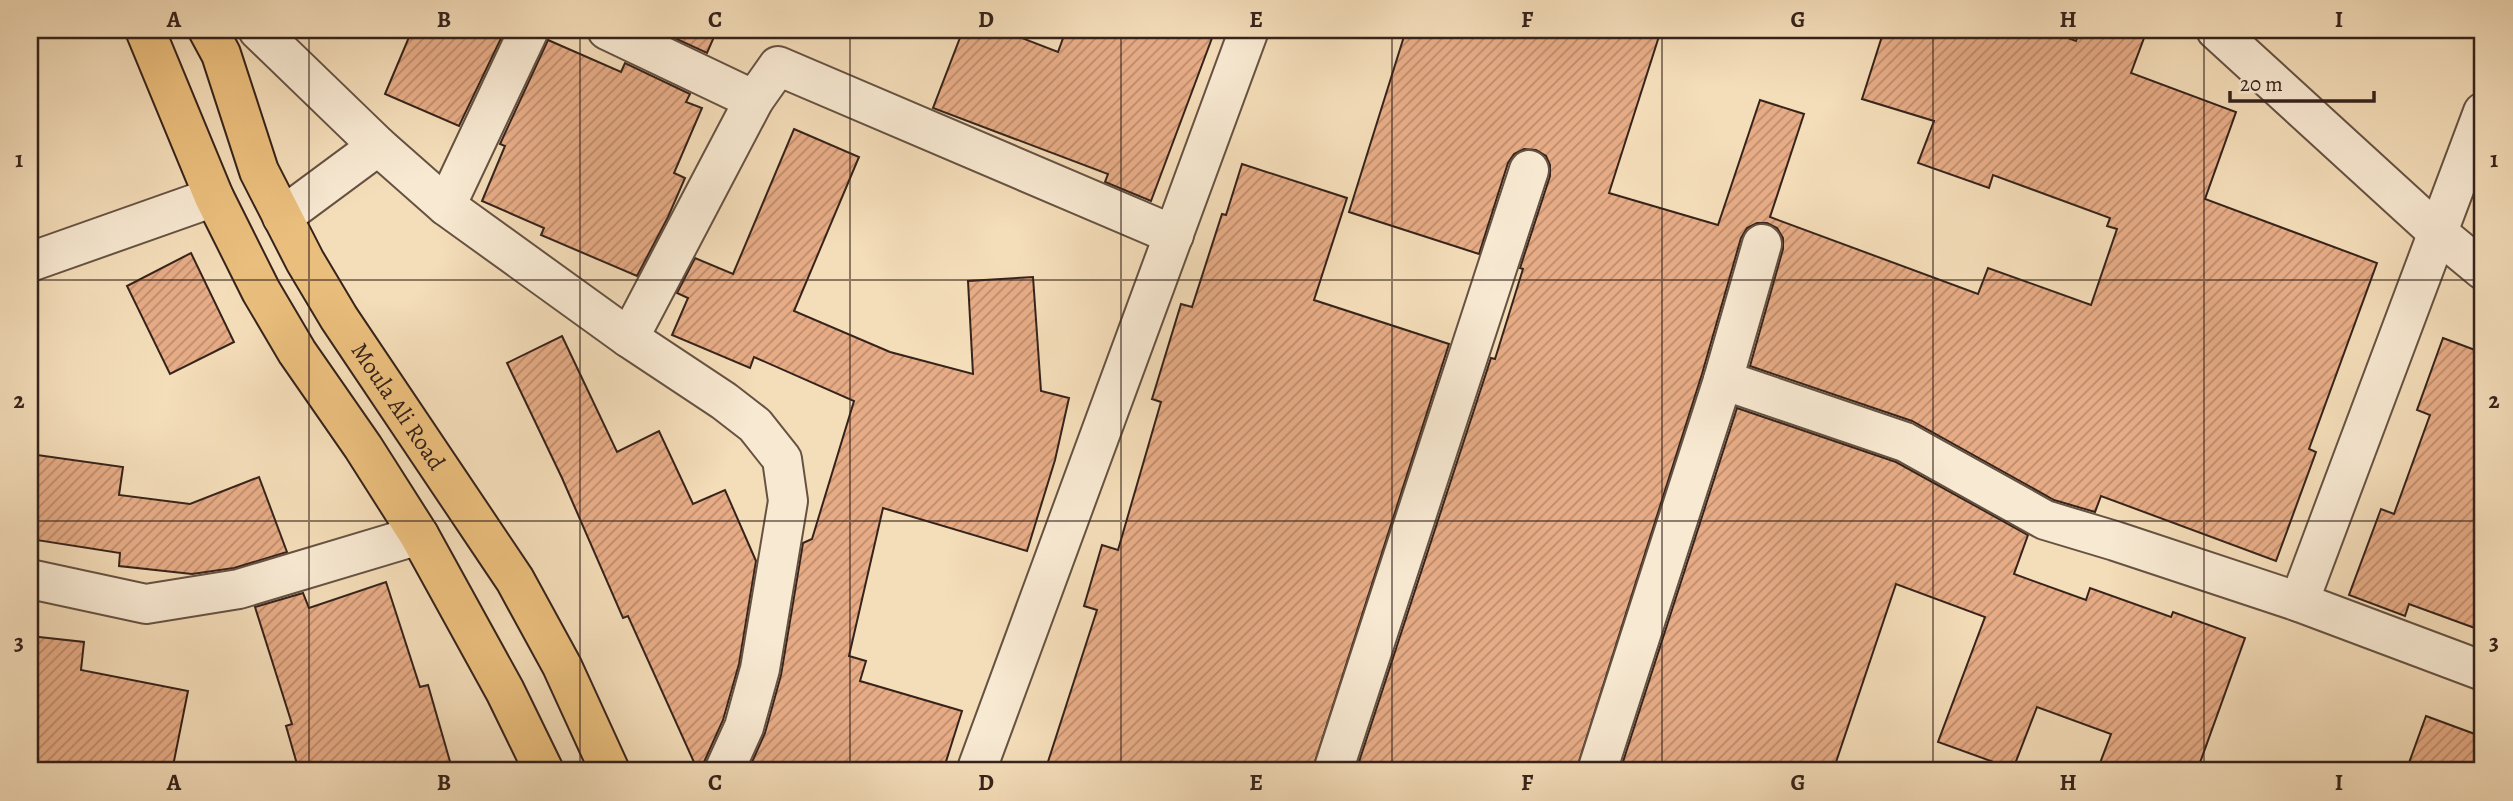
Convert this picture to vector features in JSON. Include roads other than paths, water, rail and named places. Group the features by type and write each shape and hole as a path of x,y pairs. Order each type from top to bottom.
{"main road":[{"path":"145,30 214,197 261,291 297,352 363,447 419,535 505,691 544,771"},
{"name":"Moula Ali Road","path":"219,38 259,171 305,261 339,318 515,580 562,666 610,771"}],"street":[{"path":"258,30 378,146 446,206 755,425 782,459 788,501 760,669 744,727 724,771"},
{"path":"446,206 529,30"},
{"path":"607,30 754,100"},
{"path":"978,766 1249,30"},
{"path":"2216,30 2437,232 2483,270"},
{"path":"629,338 754,100 778,66 1174,235"},
{"path":"2299,602 2483,113"},
{"path":"282,217 378,146"},
{"path":"1333,771 1529,170"},
{"path":"30,262 214,197"},
{"path":"1597,771 1723,380 1762,244"},
{"path":"1723,380 1905,442 2045,520 2299,602 2483,671"},
{"path":"30,579 146,604 239,589 419,535"}]}
